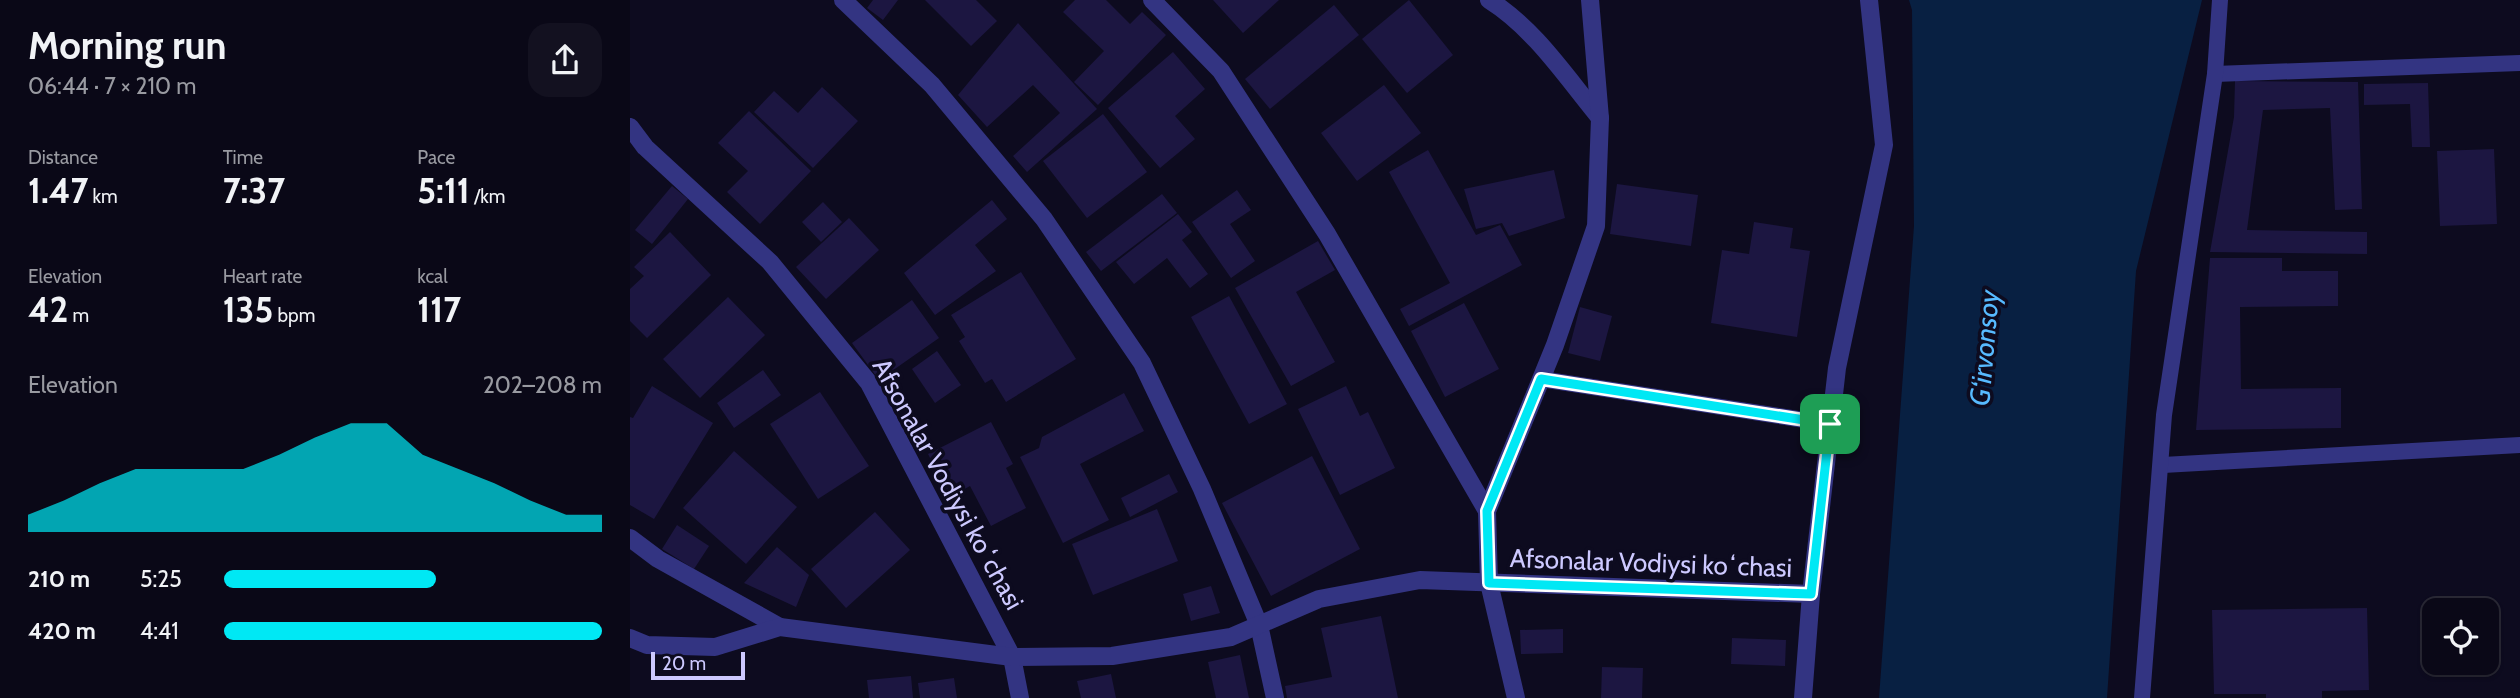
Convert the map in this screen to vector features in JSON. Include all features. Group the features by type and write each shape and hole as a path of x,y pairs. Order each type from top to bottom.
{"street":[{"path":"844,0 932,85 1045,219 1142,363 1202,489 1259,625 1275,698"},
{"name":"Afsonalar Vodiysi koʻchasi","path":"1152,0 1221,71 1326,234 1487,511"},
{"path":"1489,0 1538,42 1600,118"},
{"name":"Afsonalar Vodiysi koʻchasi","path":"1516,698 1489,583 1487,511 1541,379 1595,226 1600,118 1590,0"},
{"path":"1803,698 1811,594 1837,368 1884,145 1869,0"},
{"name":"Afsonalar Vodiysi koʻchasi","path":"630,127 645,147 770,262 869,383 1012,657 1020,698"},
{"name":"Afsonalar Vodiysi koʻchasi","path":"630,538 658,559 780,627 1012,657 1112,656 1231,637 1319,599 1420,580 1811,594"},
{"name":"Afsonalar Vodiysi koʻchasi","path":"630,638 646,645 715,647 780,627"}],"lane":[{"path":"2142,698 2165,415 2216,74 2220,0"},
{"path":"2216,74 2520,63"},
{"path":"1541,379 1830,424"},
{"path":"2163,465 2520,445"}],"water":[{"name":"G‘irvonsoy","path":"1909,0 2202,0 2136,271 2107,698 1879,698 1914,226 1912,10"}],"building":[{"path":"873,0 898,0 883,20 867,8"},
{"path":"925,0 976,0 997,21 971,46"},
{"path":"1075,0 1106,0 1130,24 1142,12 1166,35 1098,105 1074,82 1104,51 1063,12"},
{"path":"1213,0 1279,0 1243,33"},
{"path":"1409,0 1453,55 1407,93 1362,39"},
{"path":"1334,5 1359,35 1270,109 1245,79"},
{"path":"1018,23 1097,109 1027,172 1013,156 1060,113 1033,85 987,127 958,95"},
{"path":"1173,52 1205,89 1175,116 1195,139 1160,168 1108,108"},
{"path":"2235,81 2358,82 2362,209 2335,210 2330,108 2263,110 2247,230 2367,232 2367,254 2210,252 2234,117"},
{"path":"2428,83 2430,147 2412,147 2410,104 2364,105 2364,84"},
{"path":"1384,85 1421,133 1357,181 1321,133"},
{"path":"822,87 858,121 813,168 754,112 774,91 798,113"},
{"path":"749,111 811,171 760,224 727,192 748,171 718,143"},
{"path":"1103,114 1147,172 1087,218 1043,161"},
{"path":"2494,149 2497,224 2440,226 2437,151"},
{"path":"1428,150 1476,235 1500,225 1522,265 1409,326 1400,309 1450,283 1389,172"},
{"path":"1554,170 1565,218 1509,236 1502,223 1476,229 1464,189"},
{"path":"1617,184 1698,195 1691,246 1610,234"},
{"path":"672,186 688,199 652,244 635,230"},
{"path":"1237,190 1251,210 1230,224 1255,261 1231,278 1192,222"},
{"path":"1162,194 1177,213 1101,271 1086,252"},
{"path":"992,200 1007,219 975,245 996,271 935,315 904,273"},
{"path":"823,202 842,222 821,242 802,222"},
{"path":"1178,214 1192,232 1182,240 1208,274 1190,288 1167,258 1134,284 1116,262"},
{"path":"849,218 879,250 826,299 796,267"},
{"path":"1754,222 1793,228 1790,248 1810,251 1797,337 1711,323 1722,250 1749,254"},
{"path":"670,232 711,275 647,338 630,321 630,289 644,276 634,267"},
{"path":"1318,241 1335,270 1296,292 1335,362 1291,386 1235,288"},
{"path":"2210,258 2282,258 2282,271 2338,271 2338,306 2240,307 2241,389 2341,388 2341,428 2196,430"},
{"path":"1021,272 1076,359 1006,402 992,379 985,383 959,341 965,337 951,315"},
{"path":"1229,296 1287,404 1249,424 1191,317"},
{"path":"728,297 765,335 700,398 663,359"},
{"path":"912,300 939,338 879,380 852,343"},
{"path":"1464,303 1499,369 1445,397 1411,331"},
{"path":"1580,307 1612,316 1600,361 1568,353"},
{"path":"937,351 961,385 935,403 912,369"},
{"path":"763,370 781,395 734,428 717,403"},
{"path":"652,386 713,423 654,519 630,505 630,417 633,418"},
{"path":"1346,386 1360,416 1368,412 1395,468 1340,495 1298,409"},
{"path":"820,392 869,466 818,499 770,424"},
{"path":"1124,393 1144,431 1080,464 1109,520 1063,543 1020,457 1039,448 1042,437"},
{"path":"991,422 1013,464 1006,468 1026,508 991,526 970,486 950,497 928,454"},
{"path":"734,451 797,507 746,564 683,508"},
{"path":"1312,456 1360,549 1271,596 1222,503"},
{"path":"1169,474 1178,492 1130,517 1121,498"},
{"path":"1157,509 1178,561 1093,595 1072,544"},
{"path":"875,512 910,550 846,608 811,569"},
{"path":"677,525 709,546 694,569 662,549"},
{"path":"777,547 809,575 796,607 744,583"},
{"path":"1211,586 1220,613 1191,621 1183,594"},
{"path":"2367,608 2369,690 2322,691 2322,698 2214,694 2212,610"},
{"path":"1381,616 1398,698 1287,698 1285,686 1332,677 1321,628"},
{"path":"1563,629 1563,653 1521,654 1520,630"},
{"path":"1732,638 1786,640 1785,666 1731,664"},
{"path":"1240,655 1249,698 1216,698 1208,662"},
{"path":"1602,667 1643,668 1642,698 1601,698"},
{"path":"1111,674 1116,698 1081,698 1077,681"},
{"path":"911,676 913,698 869,698 867,680"},
{"path":"954,678 957,698 920,698 918,683"}],"route":[{"path":"1541,379 1830,424 1811,594 1489,583 1487,511 1541,379"}]}
